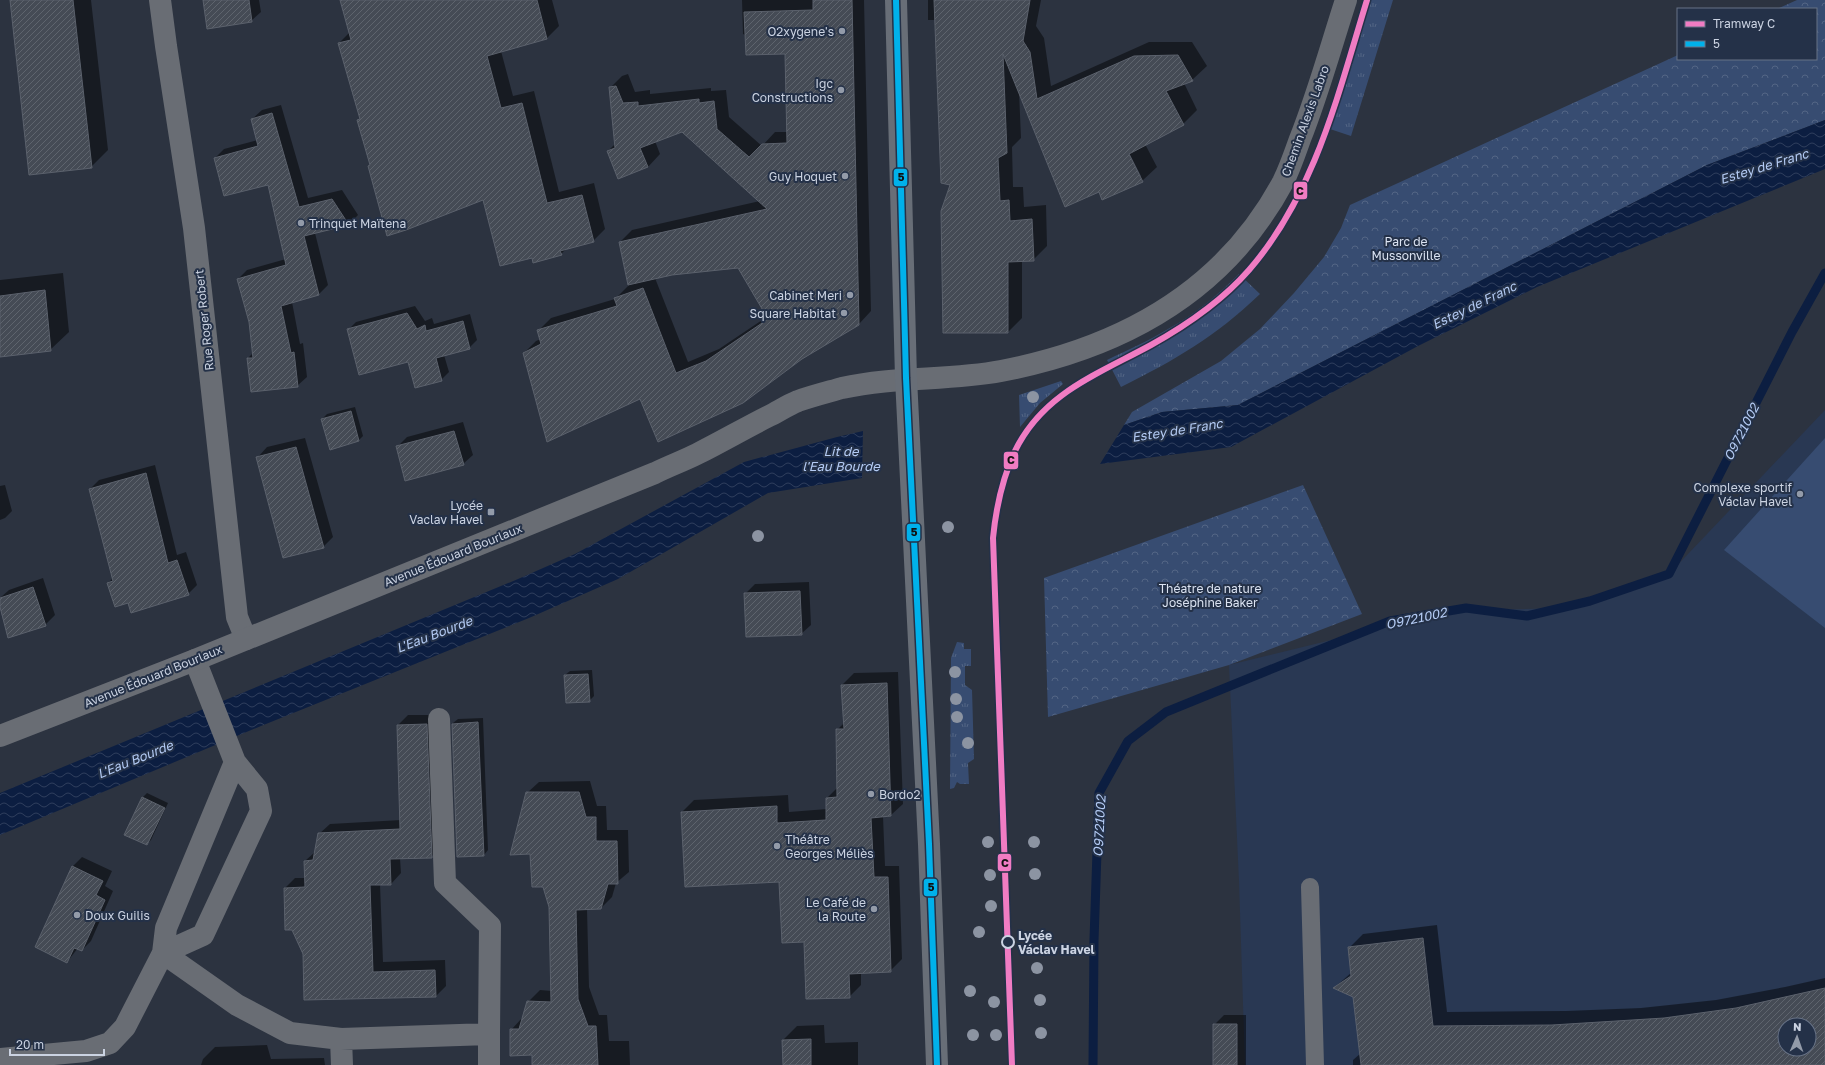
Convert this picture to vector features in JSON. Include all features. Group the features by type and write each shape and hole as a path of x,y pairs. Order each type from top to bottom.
{"main road":[{"path":"896,0 906,378 929,844 937,1065"}],"street":[{"name":"Rue Roger Robert","path":"160,0 194,228 238,617 246,639"},
{"name":"Chemin Alexis Labro","path":"906,378 986,374 1021,367 1069,354 1126,331 1166,310 1209,278 1238,248 1262,218 1284,180 1310,115 1346,0"},
{"name":"Avenue Édouard Bourlaux","path":"0,736 195,660 655,472 696,454 797,401 842,388 906,378"},
{"path":"163,953 203,935 261,811 257,789 232,753 195,660"},
{"path":"440,719 445,883 490,926 489,1065"},
{"path":"0,1059 86,1051 110,1043 125,1027 163,953 166,928 232,753"},
{"path":"163,953 237,1004 290,1033 341,1040 489,1034"},
{"path":"341,1040 342,1065"}],"lane":[{"path":"1310,887 1315,1065"}],"shaded area":[{"path":"1825,410 1825,1065 1245,1065 1239,881 1229,665 1450,611 1564,608 1669,574"}],"green space":[{"path":"1363,0 1393,0 1351,136 1324,127"},
{"name":"Parc de Mussonville","path":"1797,0 1825,0 1825,120 1707,165 1238,405 1162,412 1124,425 1132,412 1221,361 1260,329 1294,293 1324,257 1341,228 1350,205 1677,55 1677,60 1817,60 1817,8 1779,8"},
{"path":"1239,274 1260,294 1227,323 1194,346 1177,357 1121,387 1107,360 1153,338 1178,323 1214,297"},
{"path":"1061,381 1063,384 1040,403 1020,427 1019,395"},
{"name":"Complexe sportif Václav Havel","path":"1825,438 1825,628 1724,550"},
{"name":"Théatre de nature Joséphine Baker","path":"1303,485 1362,614 1229,665 1048,717 1044,578"},
{"path":"957,642 964,643 964,649 971,649 971,666 965,666 965,685 972,690 974,759 968,763 969,784 960,784 957,782 954,788 950,789 951,658"}],"water":[{"name":"Estey de Franc","path":"1825,120 1825,169 1537,287 1418,346 1231,447 1100,464 1124,425 1162,412 1238,405 1707,165"},
{"name":"Lit de l'Eau Bourde","path":"863,431 862,478 768,493 618,579 529,618 261,726 0,835 0,793 518,579 575,554 744,462"}],"building":[{"path":"10,0 73,0 92,168 29,175"},
{"path":"203,0 249,0 252,22 207,29"},
{"path":"340,0 537,0 547,39 487,56 501,108 522,103 547,203 582,195 594,242 560,251 562,255 533,263 532,258 500,266 483,200 387,236 368,166 370,165 357,120 360,119 338,43 351,40"},
{"path":"813,0 852,0 859,325 802,359 743,403 658,442 640,399 547,442 523,353 541,344 537,330 617,306 614,298 643,288 676,373 706,361 768,319 738,268 672,275 628,285 619,242 767,209 682,132 640,148 648,167 618,179 607,151 615,148 609,87 616,86 623,103 638,102 638,106 699,99 699,103 714,101 717,129 749,157 762,144 787,143 785,54 746,55 744,12 813,10"},
{"path":"934,0 1030,0 1023,41 1030,52 1037,99 1134,56 1178,55 1193,81 1166,91 1184,125 1129,154 1143,182 1102,200 1099,192 1065,207 1003,54 1007,153 998,158 1000,201 1009,200 1010,221 1032,219 1034,261 1008,262 1008,333 943,333 941,211 950,185 941,183"},
{"path":"272,113 299,207 332,199 349,225 304,236 319,295 281,306 291,353 294,352 298,387 251,392 247,358 253,358 249,322 237,279 286,265 268,185 224,196 214,158 258,146 251,119"},
{"path":"45,290 51,351 0,357 0,296"},
{"path":"407,313 417,329 425,325 426,331 463,321 470,349 436,358 442,381 415,388 408,362 359,375 347,329"},
{"path":"351,411 359,441 330,450 321,419"},
{"path":"454,431 464,465 405,481 396,446"},
{"path":"296,447 324,548 283,558 256,457"},
{"path":"146,473 168,563 177,560 189,595 131,613 128,603 115,607 107,583 113,581 89,489"},
{"path":"33,587 46,626 8,638 0,607 0,598"},
{"path":"800,591 802,635 746,637 744,593"},
{"path":"588,674 590,702 566,703 564,675"},
{"path":"887,683 891,816 871,818 874,877 888,877 891,972 849,974 850,998 806,999 804,942 782,943 779,882 685,887 681,812 777,806 777,823 826,820 826,798 837,797 836,729 844,729 841,685"},
{"path":"478,722 484,856 457,857 452,724"},
{"path":"427,724 432,858 390,859 391,885 370,885 373,972 435,970 436,997 304,1000 303,954 292,930 285,930 284,888 305,887 304,861 313,860 318,833 400,829 397,725"},
{"path":"526,792 579,792 586,817 596,817 596,841 617,841 618,884 608,884 601,909 576,910 578,999 588,1026 596,1026 598,1065 532,1065 532,1055 510,1056 510,1029 519,1029 527,1001 551,1002 549,907 543,887 532,887 530,854 510,855"},
{"path":"142,797 165,808 147,845 124,835"},
{"name":"Doux Guilis","path":"72,866 103,881 96,895 105,900 82,951 74,948 67,963 35,947"},
{"path":"1423,938 1433,1026 1552,1025 1664,1018 1736,1008 1825,988 1825,1065 1361,1065 1353,997 1333,988 1351,976 1348,947"},
{"path":"1213,1024 1237,1024 1237,1065 1213,1065"},
{"path":"811,1039 811,1065 783,1065 782,1040"}],"waterway":[{"name":"O9721002","path":"1093,1065 1094,940 1099,793 1128,741 1166,712 1390,621 1466,608 1527,616 1590,601 1669,574 1792,332 1825,273"}],"tram line":[{"name":"C","path":"1012,1065 993,538 998,505 1006,472 1015,451 1027,431 1041,414 1056,400 1092,376 1151,345 1191,321 1216,302 1239,281 1272,240 1291,209 1308,176 1322,142 1346,71 1367,0"}],"transit line":[{"name":"5","path":"896,0 906,378 929,844 937,1065"}],"place":[{"name":"O2xygene's","path":"842,31"},
{"name":"Igc Constructions","path":"841,90"},
{"name":"Guy Hoquet","path":"845,176"},
{"name":"Trinquet Maïtena","path":"301,223"},
{"name":"Cabinet Meri","path":"850,295"},
{"name":"Square Habitat","path":"844,313"},
{"name":"Complexe sportif Václav Havel","path":"1800,494"},
{"name":"Lycée Vaclav Havel","path":"491,512"},
{"name":"Bordo2","path":"871,794"},
{"name":"Théâtre Georges Méliès","path":"777,846"},
{"name":"Le Café de la Route","path":"874,909"},
{"name":"Doux Guilis","path":"77,915"},
{"name":"Lycée Václav Havel","path":"1008,942"}],"water label":[{"name":"L'Eau Bourde","path":"434,634"},
{"name":"L'Eau Bourde","path":"135,759"}]}
